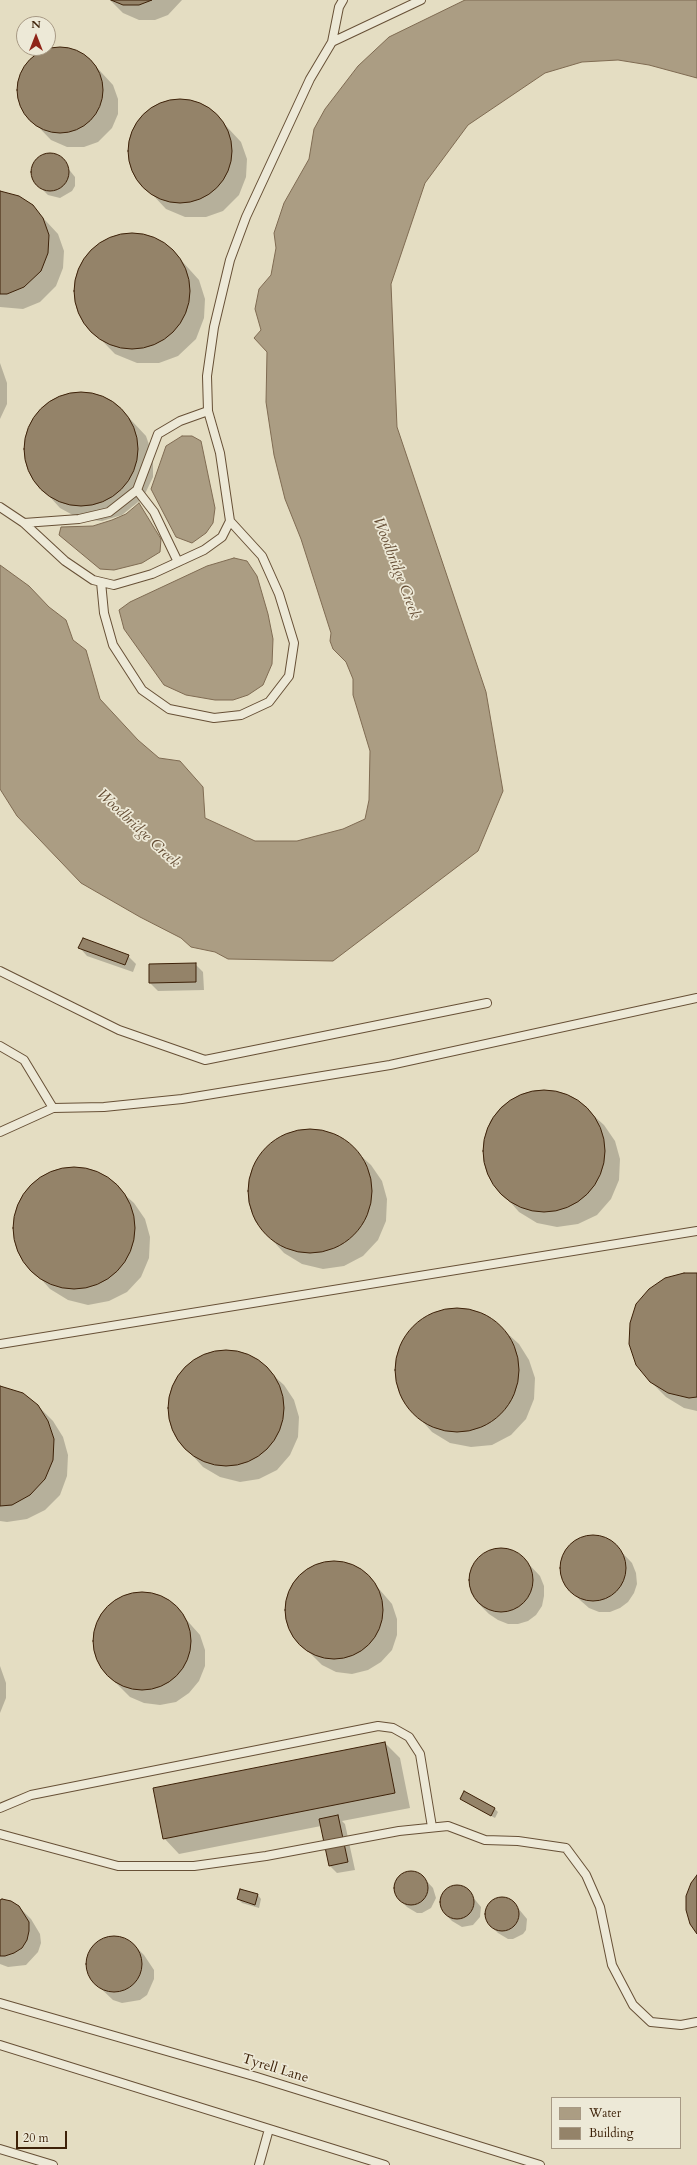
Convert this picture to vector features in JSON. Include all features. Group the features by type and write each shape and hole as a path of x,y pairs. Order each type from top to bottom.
{"lane":[{"path":"101,582 104,613 113,645 142,690 169,709 214,718 241,715 269,702 288,676 294,643 279,594 262,556 230,521 220,453 208,412 207,376 214,327 230,260 246,217 310,79 332,42 339,7 343,0"},
{"path":"332,42 421,0"},
{"path":"24,523 79,519 109,512 137,490 158,434 180,421 208,412"},
{"path":"137,490 154,512 178,562"},
{"path":"0,507 24,523 64,561 93,580 114,585 152,574 204,550 222,537 230,521"},
{"path":"0,971 119,1030 205,1060 487,1003"},
{"path":"0,1132 53,1108 104,1106 182,1099 390,1065 697,998"},
{"path":"0,1046 24,1060 53,1108"},
{"path":"0,1344 697,1231"},
{"path":"0,1808 31,1795 378,1726 392,1728 409,1737 420,1754 432,1828"},
{"path":"0,1834 118,1866 194,1866 266,1856 399,1831 448,1826 485,1840 518,1841 566,1848 586,1875 600,1907 612,1966 633,2005 651,2022 681,2025 697,2022"},
{"name":"Tyrell Lane","path":"0,2003 257,2077 540,2165"},
{"path":"0,2045 385,2165"},
{"path":"259,2165 269,2129"},
{"path":"0,2149 53,2165"}],"water":[{"name":"Woodbridge Creek","path":"465,0 697,0 697,78 649,65 618,60 582,62 545,73 468,125 425,183 391,284 397,427 486,692 503,791 478,851 333,961 228,959 215,952 191,947 181,938 140,917 81,883 17,816 0,789 0,565 29,586 49,607 66,620 73,640 86,650 100,699 138,740 159,758 180,761 203,787 205,818 255,841 297,841 343,829 365,819 369,800 370,751 353,695 353,679 346,662 333,649 330,641 331,633 301,539 285,499 274,455 266,402 267,352 254,338 261,330 255,309 259,289 271,275 276,248 274,233 284,203 309,159 314,129 325,109 358,66 389,37"},
{"path":"182,436 192,436 201,441 215,508 213,523 206,533 192,543 176,537 151,489 166,446"},
{"path":"139,503 161,539 160,552 142,563 114,570 100,569 59,535 61,527 93,526 126,514"},
{"path":"234,558 247,561 257,576 268,614 273,639 272,664 263,685 248,695 233,700 215,700 186,695 164,685 124,629 119,610 130,602 207,566"}],"building":[{"path":"111,0 152,0 139,5 123,5"},
{"path":"56,48 68,48 84,54 96,66 102,82 102,98 96,114 84,126 68,132 52,132 36,126 24,114 18,98 18,82 24,66 34,56 56,56"},
{"path":"180,99 200,103 209,108 223,122 228,131 232,151 228,171 223,180 209,194 200,199 180,203 160,199 151,194 137,180 132,171 128,151 132,131 137,122 151,108 160,103"},
{"path":"50,153 63,159 69,172 63,185 50,191 37,185 31,172 37,159"},
{"path":"0,191 19,196 33,205 43,218 49,235 48,253 41,271 24,287 7,294 0,294"},
{"path":"132,233 154,238 173,250 185,269 190,291 185,313 173,332 154,344 132,349 110,344 91,332 79,313 74,291 79,269 91,250 110,238"},
{"path":"81,392 103,396 121,409 134,427 138,449 134,471 121,489 103,502 81,506 59,502 41,489 28,471 24,449 28,427 41,409 59,396"},
{"path":"83,938 129,955 125,965 78,948"},
{"path":"196,963 196,982 149,983 149,964"},
{"path":"544,1090 567,1094 578,1100 587,1108 595,1117 601,1128 605,1151 601,1174 595,1185 587,1194 578,1202 567,1208 544,1212 521,1208 510,1202 501,1194 493,1185 487,1174 483,1151 487,1128 493,1117 501,1108 510,1100 521,1094"},
{"path":"310,1129 334,1133 345,1139 354,1147 362,1156 368,1167 372,1191 368,1215 362,1226 354,1235 345,1243 334,1249 310,1253 286,1249 275,1243 266,1235 258,1226 252,1215 248,1191 252,1167 258,1156 266,1147 275,1139 286,1133"},
{"path":"74,1167 86,1168 97,1172 108,1177 117,1185 125,1194 130,1205 134,1216 134,1240 130,1251 125,1262 117,1271 108,1279 97,1284 86,1288 74,1289 62,1288 51,1284 40,1279 31,1271 23,1262 18,1251 14,1240 13,1228 14,1216 18,1205 23,1194 31,1185 40,1177 51,1172 62,1168"},
{"path":"684,1273 697,1273 697,1397 689,1398 668,1393 650,1382 636,1365 629,1344 630,1323 636,1304 649,1289 665,1278"},
{"path":"457,1308 481,1312 492,1318 501,1326 509,1335 515,1346 519,1370 515,1394 509,1405 501,1414 492,1422 481,1428 457,1432 433,1428 422,1422 413,1414 405,1405 399,1394 395,1370 399,1346 405,1335 413,1326 422,1318 433,1312"},
{"path":"226,1350 248,1354 267,1367 280,1386 284,1408 280,1430 267,1449 248,1462 226,1466 204,1462 185,1449 172,1430 168,1408 172,1386 185,1367 204,1354"},
{"path":"0,1386 23,1393 38,1405 48,1421 54,1439 53,1460 45,1479 30,1495 12,1505 0,1506"},
{"path":"593,1535 606,1538 616,1545 623,1555 626,1568 623,1581 616,1591 606,1598 593,1601 580,1598 570,1591 563,1581 560,1568 563,1555 570,1545 580,1538"},
{"path":"495,1548 507,1548 524,1557 531,1568 533,1580 531,1592 524,1603 507,1612 495,1612 483,1607 474,1598 469,1586 469,1574 474,1562 483,1553"},
{"path":"334,1561 353,1565 369,1575 379,1591 383,1610 379,1629 369,1645 353,1655 334,1659 315,1655 299,1645 289,1629 285,1610 289,1591 299,1575 315,1565"},
{"path":"142,1592 161,1596 176,1607 187,1622 191,1641 187,1660 176,1675 161,1686 142,1690 123,1686 108,1675 97,1660 93,1641 97,1622 108,1607 123,1596"},
{"path":"385,1742 395,1793 163,1839 153,1788"},
{"path":"464,1791 495,1808 491,1816 460,1799"},
{"path":"338,1815 348,1862 329,1866 319,1819"},
{"path":"408,1871 414,1871 418,1872 425,1878 428,1888 427,1895 421,1902 414,1905 408,1905 404,1904 397,1898 394,1891 394,1885 395,1881 401,1874"},
{"path":"697,1875 697,1934 690,1924 686,1910 686,1896 691,1883"},
{"path":"454,1885 460,1885 464,1886 471,1892 474,1902 473,1909 467,1916 460,1919 454,1919 450,1918 443,1912 440,1905 440,1899 441,1895 447,1888"},
{"path":"240,1889 258,1894 255,1905 237,1899"},
{"path":"499,1897 505,1897 509,1898 516,1904 519,1914 518,1921 512,1928 505,1931 499,1931 495,1930 488,1924 485,1917 485,1911 486,1907 492,1900"},
{"path":"0,1900 11,1901 19,1906 29,1922 27,1940 22,1948 5,1956 0,1956"},
{"path":"108,1936 120,1936 130,1940 138,1948 142,1958 142,1970 138,1980 130,1988 120,1992 108,1992 98,1988 90,1980 86,1970 86,1958 90,1948 98,1940"}]}
